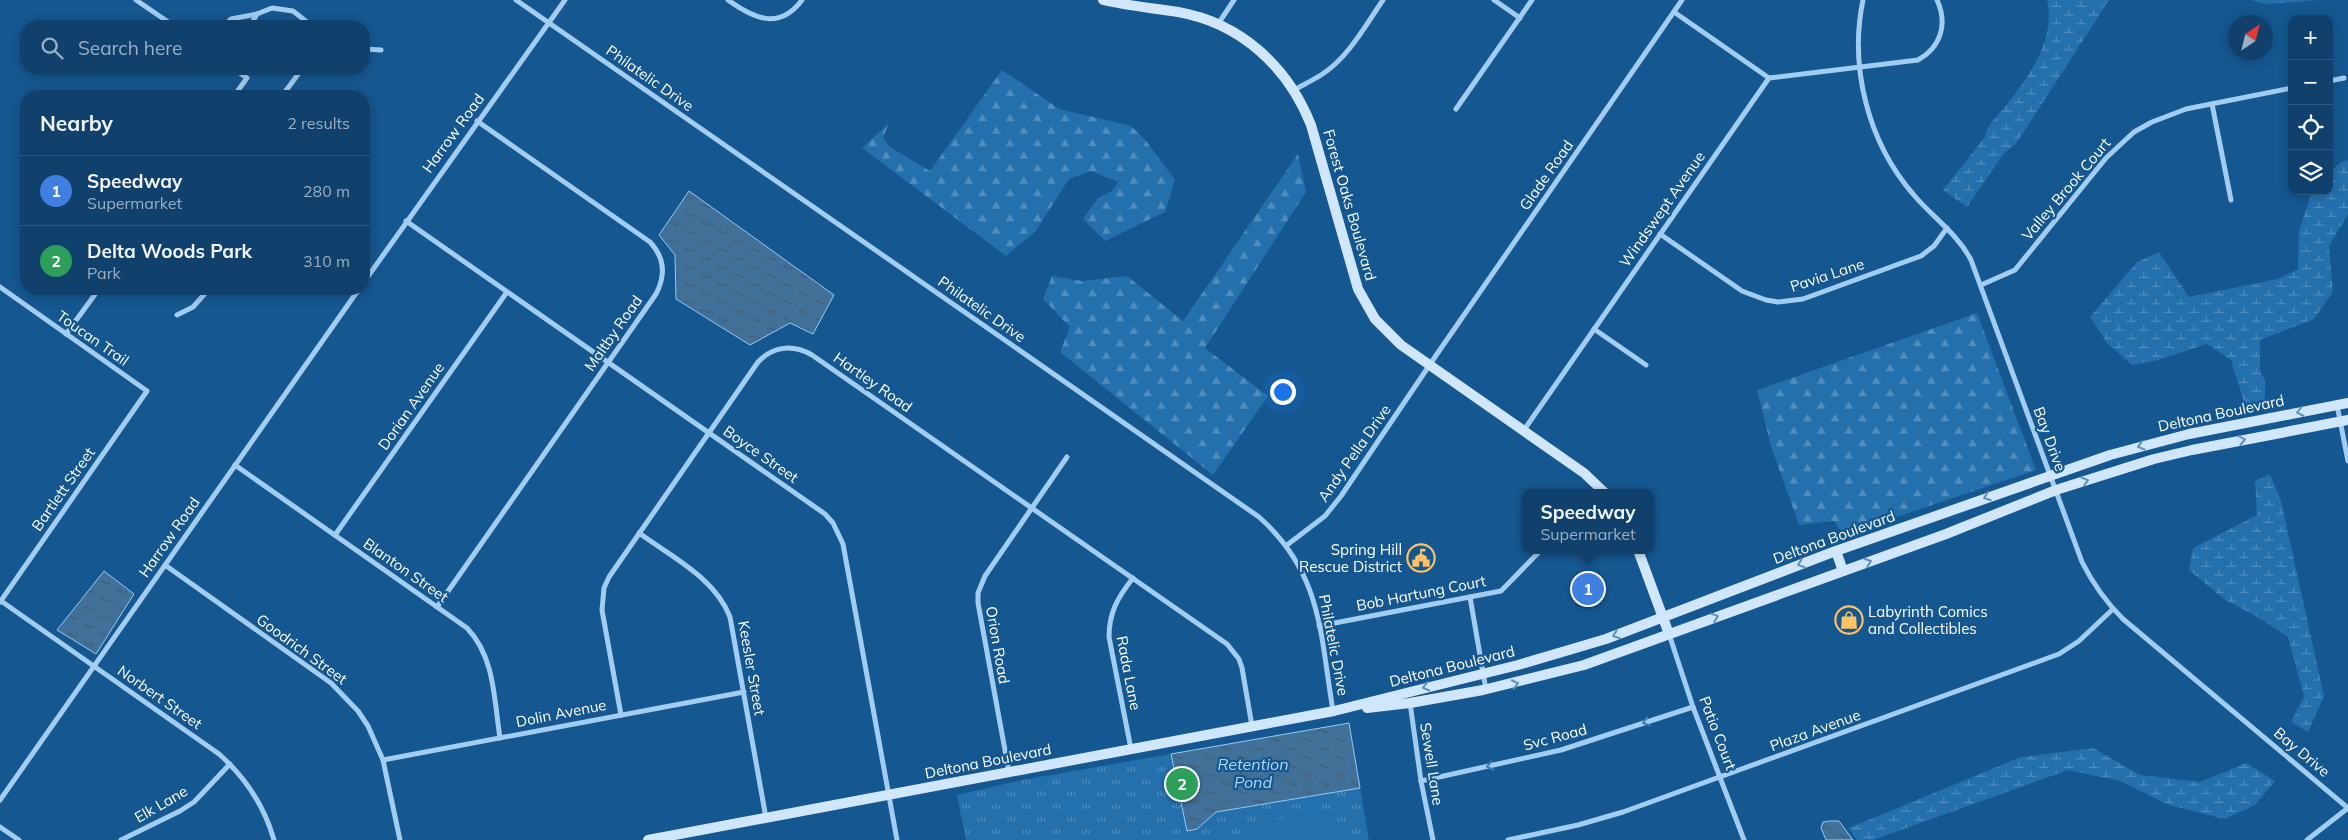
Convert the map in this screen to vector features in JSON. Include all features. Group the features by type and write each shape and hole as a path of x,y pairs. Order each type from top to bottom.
{"main road":[{"name":"Forest Oaks Boulevard","path":"1103,0 1178,12 1218,24 1235,33 1265,54 1294,90 1311,125 1358,289 1374,317 1401,345 1584,472 1599,489"},
{"name":"Deltona Boulevard","path":"648,840 1334,711 1560,654 1662,618 1836,551 2050,475 2150,444 2348,403"},
{"name":"Deltona Boulevard","path":"1334,711 1410,703 1486,690 1584,665 1843,571 2056,490 2154,459 2344,420"},
{"path":"1836,551 1843,571"},
{"path":"1639,554 1669,634"}],"street":[{"path":"136,0 165,20"},
{"name":"Philatelic Drive","path":"516,0 1259,517 1287,546 1308,581 1315,600 1334,711"},
{"name":"Harrow Road","path":"370,273 564,0"},
{"path":"728,0 745,13 763,19 782,16 790,12 802,0"},
{"path":"1218,24 1234,0"},
{"path":"1294,90 1323,74 1338,60 1351,46 1383,0"},
{"path":"1494,0 1520,18"},
{"path":"1456,109 1532,0"},
{"name":"Glade Road","path":"1430,365 1682,0"},
{"name":"Bay Drive","path":"1863,0 1859,33 1860,68 1870,116 1887,157 1911,192 1964,247 1981,285 2082,562 2092,581 2113,609 2348,808"},
{"path":"1674,12 1769,78 1907,63 1926,55 1938,42 1941,33 1942,16 1938,0"},
{"path":"230,20 257,14 272,8 286,9 298,14 305,20"},
{"path":"254,20 257,14"},
{"path":"370,49 381,50"},
{"path":"238,90 247,78 243,75"},
{"path":"286,90 298,75"},
{"name":"Windswept Avenue","path":"1524,430 1769,78"},
{"path":"2333,80 2344,78"},
{"name":"Valley Brook Court","path":"1981,285 2015,270 2106,158 2127,138 2152,122 2170,114 2288,89"},
{"path":"2212,104 2231,200"},
{"name":"Maltby Road","path":"438,607 660,285 663,269 659,253 650,242 477,121"},
{"name":"Boyce Street","path":"406,222 825,514 839,533 897,840"},
{"name":"Pavia Lane","path":"1660,234 1742,291 1754,297 1778,302 1804,299 1921,256 1934,246 1947,228"},
{"name":"Toucan Trail","path":"0,288 147,391"},
{"name":"Dorian Avenue","path":"335,535 507,292"},
{"path":"66,334 95,295"},
{"path":"178,315 193,307 204,295"},
{"name":"Harrow Road","path":"0,800 355,295"},
{"path":"1594,329 1646,365"},
{"name":"Hartley Road","path":"621,715 602,600 609,577 763,357 778,349 796,348 812,354 1227,644 1234,651 1242,668 1252,726"},
{"name":"Andy Pella Drive","path":"1287,546 1311,529 1337,502 1430,365"},
{"name":"Bartlett Street","path":"0,601 147,391"},
{"path":"2337,405 2344,420 2348,461"},
{"name":"Orion Road","path":"1009,772 978,603 978,593 984,576 1067,458"},
{"name":"Blanton Street","path":"235,465 467,628 483,648 490,672 500,738"},
{"name":"Keesler Street","path":"639,533 709,584 718,593 730,616 766,818"},
{"name":"Bob Hartung Court","path":"1319,626 1501,591 1537,554"},
{"name":"Goodrich Street","path":"165,565 331,683 358,711 368,726 383,760 400,840"},
{"name":"Rada Lane","path":"1131,749 1109,637 1109,624 1116,602 1133,578"},
{"path":"1470,597 1486,690"},
{"name":"Norbert Street","path":"0,601 230,764 252,790 262,806 274,840"},
{"name":"Plaza Avenue","path":"1508,840 1578,825 1623,812 2060,654 2079,641 2113,609"},
{"name":"Patio Court","path":"1669,634 1693,707 1744,840"},
{"name":"Dolin Avenue","path":"383,760 744,692"},
{"name":"Sewell Lane","path":"1408,692 1421,781 1434,840"},
{"name":"Svc Road","path":"1421,781 1561,750 1693,707"},
{"name":"Elk Lane","path":"121,840 180,811 205,791 230,764"},
{"path":"2307,840 2348,808"},
{"path":"0,827 19,840"}],"green space":[{"path":"2047,0 2109,0 2016,144 2004,153 1967,207 1943,190 1985,137 1991,123 2017,92 2033,67 2045,41 2048,28"},
{"path":"2251,0 2320,0 2267,4"},
{"path":"1002,70 1059,109 1131,126 1147,142 1175,180 1165,212 1105,241 1083,219 1098,198 1112,191 1118,182 1091,171 1069,179 1035,232 1006,256 862,148 889,123 883,138 890,147 930,171"},
{"path":"1298,154 1306,192 1205,348 1268,396 1213,475 1060,352 1070,327 1043,299 1052,276 1082,281 1127,276 1183,321"},
{"path":"2348,160 2348,214 2329,246 2333,292 2314,319 2260,340 2260,370 2265,381 2265,399 2246,408 2231,360 2207,344 2155,361 2132,365 2107,343 2090,317 2137,262 2159,252 2189,297 2277,279 2298,269 2299,231 2311,195 2333,195 2333,169 2341,162"},
{"path":"1977,313 2036,470 1843,535 1834,521 1799,525 1771,446 1757,390"},
{"path":"2270,474 2281,501 2324,696 2308,732 2291,722 2304,696 2288,637 2261,619 2224,599 2189,570 2193,548 2257,515 2255,481"},
{"path":"1349,723 1369,840 966,840 957,795 1022,780"},
{"path":"2093,748 2140,775 2200,782 2246,763 2275,781 2255,805 2225,819 2169,805 2120,781 2068,770 1873,840 1857,840 1849,828 2021,757"},
{"path":"1335,809 1341,840 1242,840 1240,827"}],"water":[{"path":"689,191 834,295 813,334 790,323 750,345 676,299 675,255 659,235"},
{"path":"104,571 134,594 96,654 57,630"},
{"name":"Retention Pond","path":"1349,723 1360,788 1216,812 1197,829 1187,831 1171,754"},
{"path":"1839,821 1853,840 1826,840 1821,828 1823,822"}],"place":[{"name":"Spring Hill Rescue District","path":"1421,558"},
{"name":"Speedway","path":"1588,589"},
{"name":"Labyrinth Comics and Collectibles","path":"1849,620"},
{"name":"Delta Woods Park","path":"1182,784"}]}
